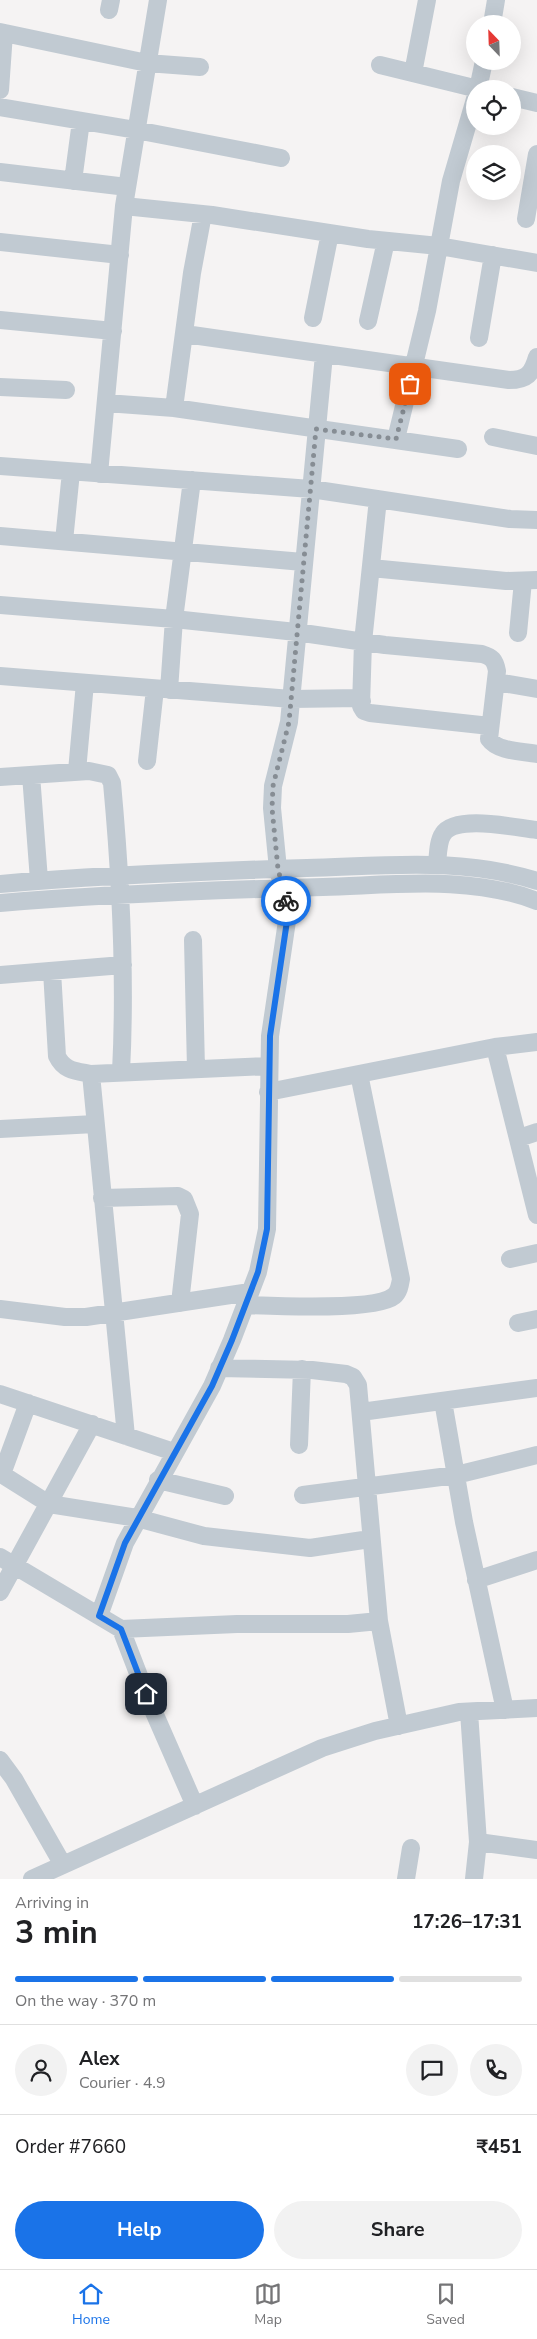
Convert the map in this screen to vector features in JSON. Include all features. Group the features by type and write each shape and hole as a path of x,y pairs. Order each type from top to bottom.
{"street":[{"path":"99,474 124,206 158,0"},
{"path":"413,73 428,0"},
{"path":"494,15 496,0"},
{"path":"0,90 2,33 146,64 200,66"},
{"path":"380,65 466,86"},
{"path":"521,99 537,103"},
{"path":"0,108 136,130 281,158"},
{"path":"73,180 81,121"},
{"path":"396,439 427,311 451,181 466,130"},
{"path":"526,219 536,161"},
{"path":"0,172 127,187"},
{"path":"124,206 204,214 386,241 439,246 537,263"},
{"path":"174,408 192,273 204,214"},
{"path":"313,318 330,233"},
{"path":"368,322 386,241"},
{"path":"0,242 120,254"},
{"path":"479,338 493,256"},
{"path":"0,320 113,331"},
{"path":"185,334 509,380 521,380 528,377 534,369 537,357"},
{"path":"99,1616 125,1543 137,1518 219,1368 258,1272 267,1229 268,1066 270,1036 288,907 278,869 272,808 273,786 289,722 296,632 324,355"},
{"path":"0,387 66,390"},
{"path":"106,403 174,408 458,449"},
{"path":"493,437 537,446"},
{"path":"0,466 311,488 510,519 537,520"},
{"path":"64,541 70,472"},
{"path":"147,761 174,620 192,480"},
{"path":"378,499 363,642 361,706 364,711 370,713 490,726"},
{"path":"0,536 303,562"},
{"path":"371,568 530,581 518,632"},
{"path":"0,605 296,632 363,642 482,654 491,657 495,661 498,682 489,739 493,744 537,754"},
{"path":"0,676 291,699 361,700"},
{"path":"498,682 537,689"},
{"path":"78,771 85,683"},
{"path":"0,777 78,771 98,772 108,775 112,783 121,874 125,1004 121,1072"},
{"path":"31,775 39,880"},
{"path":"437,864 441,836 447,828 454,824 467,823 537,830"},
{"path":"0,884 121,874 437,864 486,868 537,881"},
{"path":"0,903 121,894 436,883 509,892 537,901"},
{"path":"193,940 196,1069"},
{"path":"0,975 123,965"},
{"path":"52,970 57,1056 60,1064 67,1069 91,1074 268,1066"},
{"path":"268,1092 495,1047 537,1042"},
{"path":"495,1047 537,1215"},
{"path":"91,1074 126,1436"},
{"path":"0,1309 65,1317 114,1314 180,1303 248,1299 343,1306 385,1300 394,1296 399,1289 401,1279 359,1074"},
{"path":"0,1129 95,1124"},
{"path":"519,1138 537,1132"},
{"path":"102,1198 178,1196 184,1199 190,1214 180,1303"},
{"path":"510,1259 537,1253"},
{"path":"518,1323 537,1320"},
{"path":"219,1368 302,1369 346,1374 353,1377 358,1385 378,1622 399,1726"},
{"path":"299,1445 302,1369"},
{"path":"361,1412 537,1388"},
{"path":"0,1394 174,1452"},
{"path":"443,1401 476,1580 505,1710"},
{"path":"28,1403 1,1473 48,1504 137,1518 204,1536 310,1548 370,1538"},
{"path":"0,1592 92,1424"},
{"path":"303,1495 456,1475 537,1455"},
{"path":"158,1480 225,1496"},
{"path":"0,1558 121,1629 237,1624 348,1624 378,1622"},
{"path":"476,1580 537,1560"},
{"path":"121,1629 146,1694 195,1806"},
{"path":"32,1879 322,1748 375,1731 469,1712 537,1708"},
{"path":"469,1712 478,1842 474,1879"},
{"path":"0,1760 28,1801 63,1865"},
{"path":"478,1842 537,1850"},
{"path":"406,1879 411,1848"}],"way so far":[{"path":"286,901 278,869 272,808 273,786 289,722 316,429 396,439 410,384"}],"route":[{"path":"146,1694 121,1629 99,1616 125,1543 137,1518 212,1386 258,1272 267,1229 270,1036 287,921 288,907 286,901"}]}
